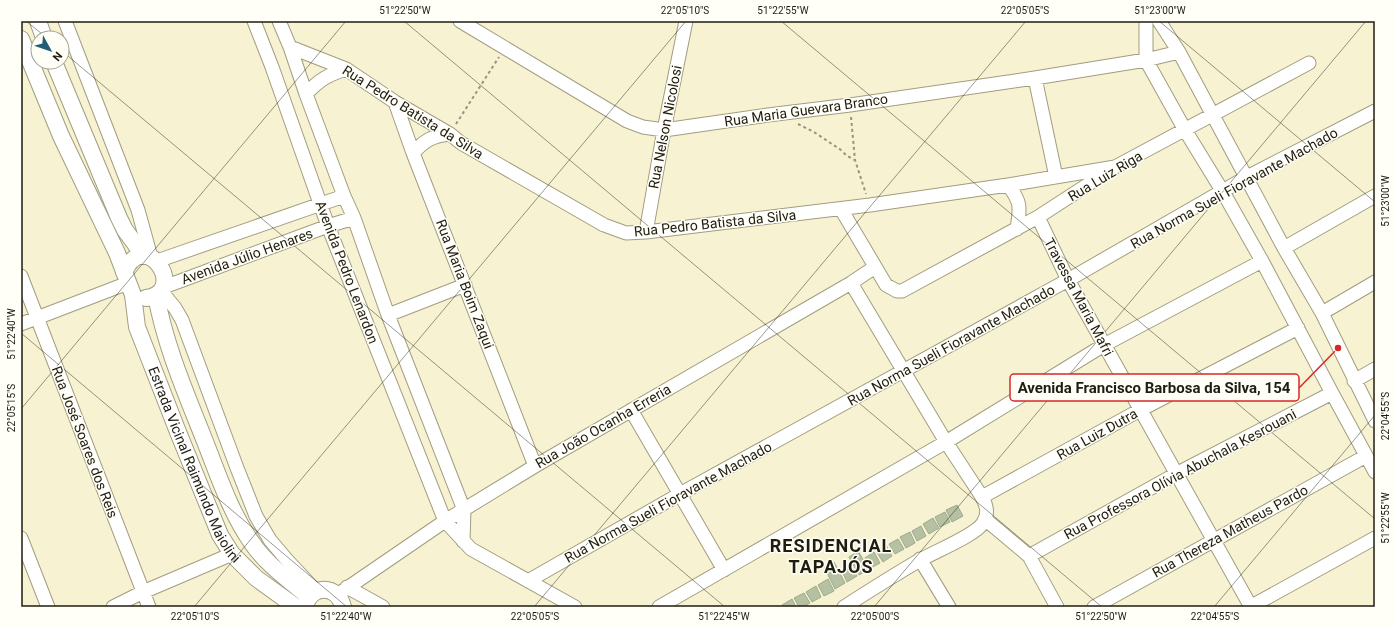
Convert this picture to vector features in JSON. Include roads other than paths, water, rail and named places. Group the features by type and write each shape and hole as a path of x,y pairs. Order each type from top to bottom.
{"main road":[{"name":"Estrada Vicinal Raimundo Maiolini","path":"21,39 61,136 117,253 128,283 137,326 220,535 232,554 256,578 296,607"},
{"path":"57,70 118,218 125,230 150,258 161,266 164,272 160,291 142,298 128,283 128,264 133,258 150,258"},
{"name":"Estrada Vicinal Raimundo Maiolini","path":"160,291 160,318 173,361 238,523 266,561 310,599"},
{"path":"310,599 323,590 331,591 343,596"}],"street":[{"path":"65,21 138,210 150,258"},
{"name":"Avenida Pedro Lenardon","path":"254,21 272,66 328,226 445,521"},
{"name":"Avenida Pedro Lenardon","path":"279,21 290,47 344,196 354,218 388,315 464,510"},
{"name":"Rua Maria Guevara Branco","path":"460,21 626,121 643,128 664,130 1035,78 1146,60 1179,52"},
{"name":"Rua Nelson Nicolosi","path":"646,232 664,130 686,21"},
{"path":"1146,21 1146,60 1185,130 1223,192 1262,261 1375,472"},
{"path":"1159,21 1179,52 1284,248 1322,313 1375,422"},
{"name":"Rua Pedro Batista da Silva","path":"290,47 346,69 395,102 450,134 461,143 604,225 626,233 646,232 841,209 1008,185 1115,167"},
{"name":"Rua Luiz Riga","path":"875,267 886,285 897,291 902,291 1038,217 1115,167 1309,63"},
{"path":"306,94 317,82 328,75 346,69"},
{"path":"1035,78 1056,177"},
{"name":"Rua Maria Boim Zaqui","path":"395,102 535,466"},
{"name":"Rua Norma Sueli Fioravante Machado","path":"528,581 680,494 1068,280 1247,177 1373,117"},
{"path":"414,153 428,140 436,136 450,134"},
{"path":"1008,185 1019,202 1020,209 1017,229"},
{"name":"Avenida Júlio Henares","path":"150,258 344,196"},
{"path":"1284,248 1375,196"},
{"path":"841,209 875,267"},
{"name":"Travessa Maria Mafri","path":"1038,217 1068,280 1251,607"},
{"name":"Avenida Júlio Henares","path":"160,291 328,226 354,218"},
{"path":"659,607 946,442 1104,345 1262,261"},
{"name":"Rua João Ocanha Erreria","path":"343,596 445,521 535,466 851,283 875,267"},
{"name":"Rua José Soares dos Reis","path":"21,276 149,607"},
{"path":"1322,313 1375,282"},
{"path":"21,324 128,283"},
{"path":"844,607 920,559 979,528 985,519 987,512 986,505 982,497 946,442 851,283"},
{"path":"388,315 465,285"},
{"path":"160,291 182,320 256,516 270,540 287,560 310,599"},
{"name":"Rua Luiz Dutra","path":"982,497 1140,410 1298,328"},
{"path":"1354,381 1375,369"},
{"name":"Rua Professora Olívia Abuchala Kesrouani","path":"1029,556 1176,474 1332,394"},
{"path":"631,410 724,570"},
{"name":"Rua Thereza Matheus Pardo","path":"1094,607 1366,456"},
{"path":"463,540 464,510"},
{"path":"985,519 1029,556 1057,607"},
{"path":"445,521 471,549 575,607"},
{"path":"21,538 24,558 48,607"},
{"path":"1251,607 1375,538"},
{"path":"113,607 143,592 232,554"},
{"path":"920,559 949,607"},
{"path":"343,596 383,607"}],"place":[{"name":"Avenida Francisco Barbosa da Silva, 154","path":"1338,348"}],"district":[{"name":"RESIDENCIAL TAPAJÓS","path":"831,556"}]}
